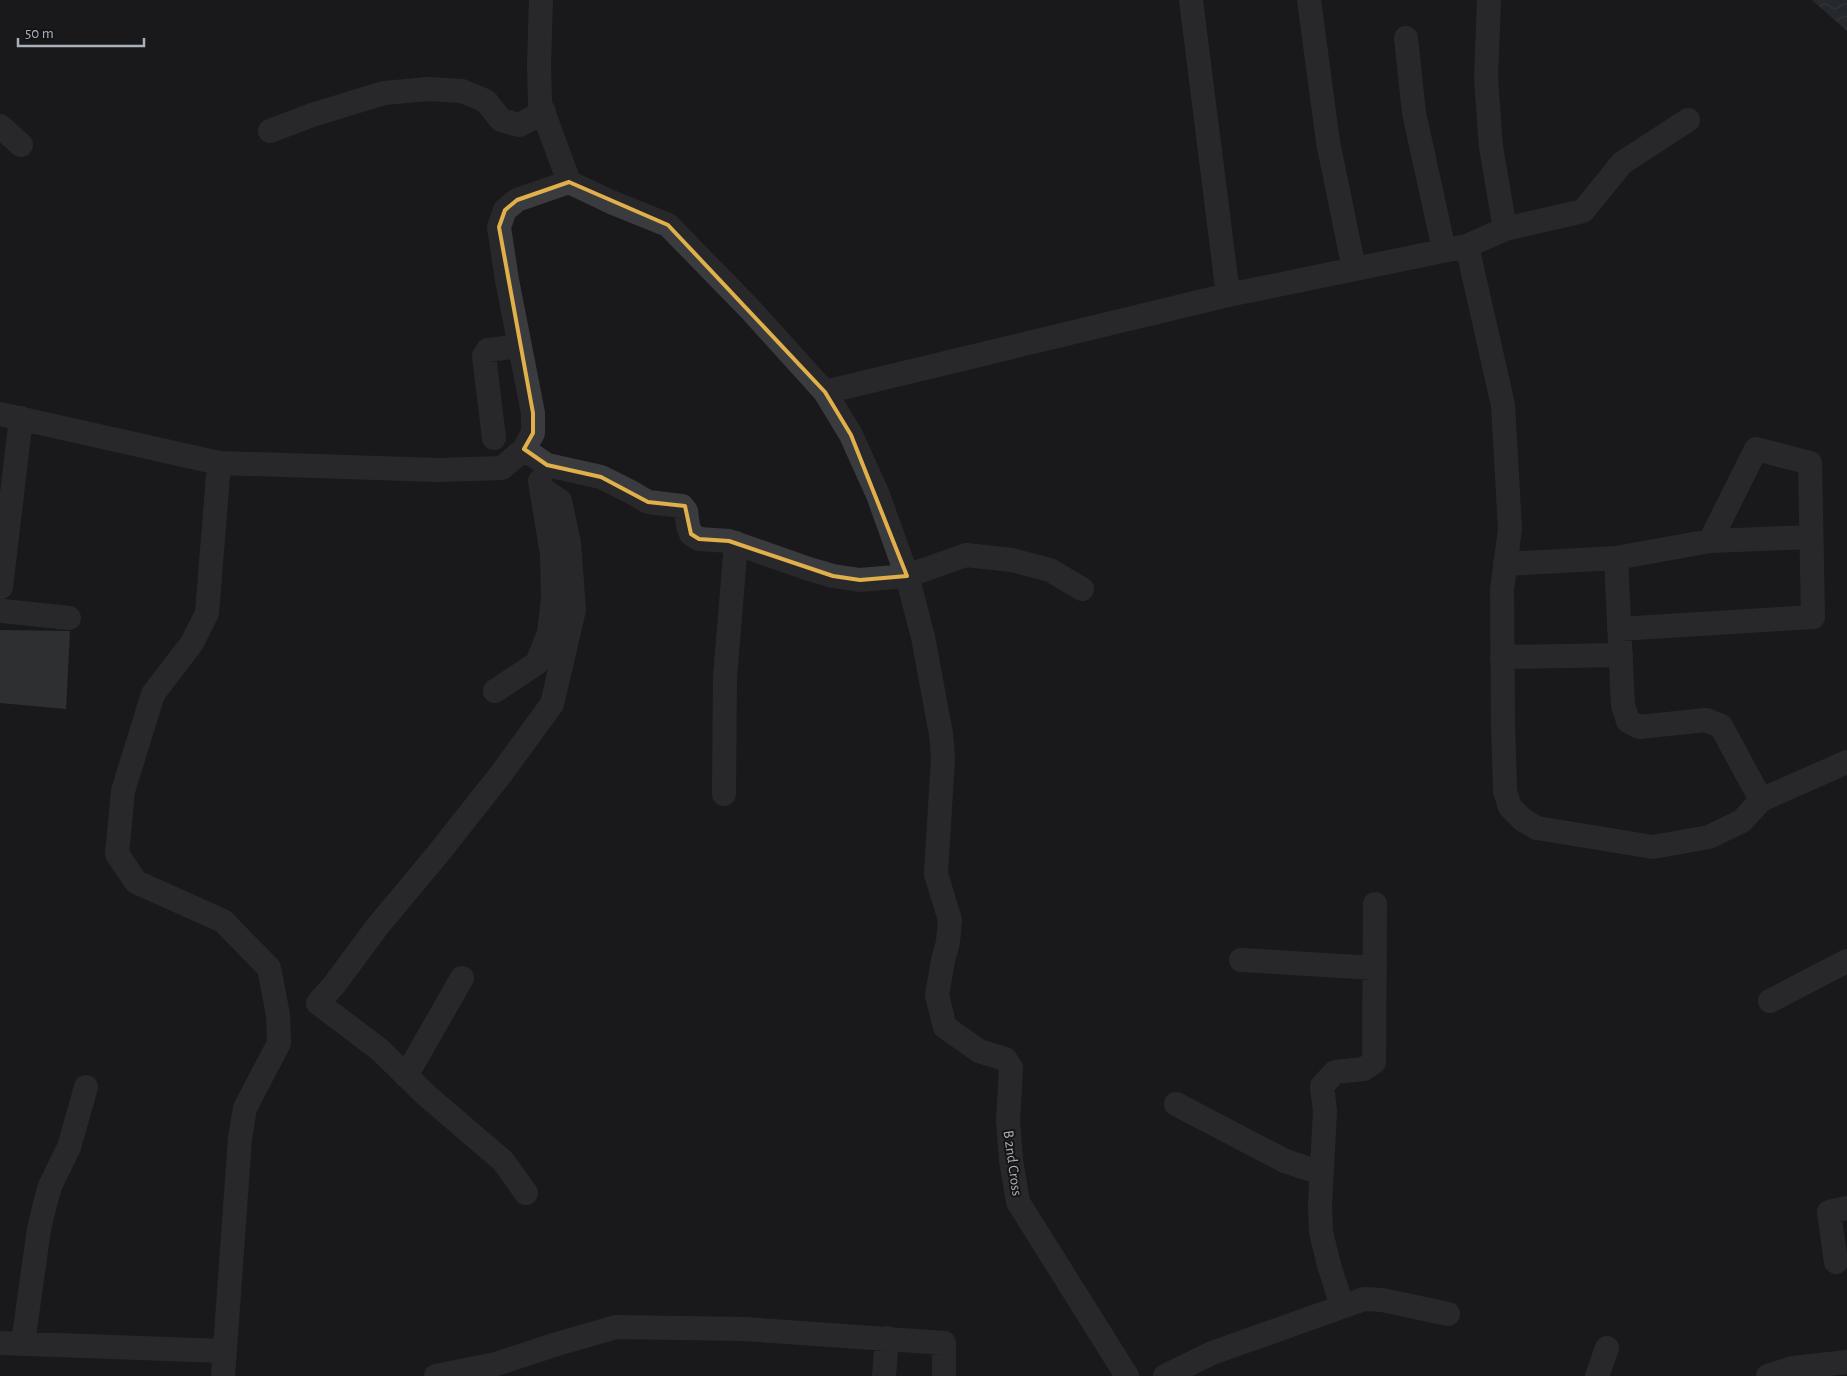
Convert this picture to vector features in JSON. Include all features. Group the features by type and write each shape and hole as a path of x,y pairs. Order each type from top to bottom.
{"street":[{"path":"495,691 537,663 549,633 553,599 552,554 541,488 530,453 533,413 499,227 505,210 517,200 569,182 540,103 541,0"},
{"path":"1191,0 1228,295"},
{"path":"1309,0 1328,142 1354,269"},
{"path":"1489,0 1486,78 1492,147 1505,229"},
{"path":"1406,38 1414,113 1444,250"},
{"path":"270,131 331,109 384,93 428,89 462,91 486,101 501,120 519,125 544,112"},
{"path":"825,392 1228,295 1467,246 1505,229 1583,211 1622,163 1688,120"},
{"path":"0,126 22,145"},
{"name":"B 2nd Cross","path":"569,182 611,202 668,225 749,308 825,392 851,435 878,494 907,576 923,637 941,734 943,758 936,874 950,920 948,942 942,960 937,995 945,1027 979,1051 1005,1059 1011,1068 1008,1120 1011,1160 1018,1202 1126,1376"},
{"path":"1467,246 1503,406 1510,520 1502,590 1503,755 1506,791 1510,807 1523,820 1537,828 1653,847 1709,837 1742,821 1761,800 1847,762"},
{"path":"494,438 484,356 488,350 520,346"},
{"path":"1,612 6,606 6,596 0,587 10,416 219,462 439,470 502,468 530,453"},
{"path":"1620,629 1812,617 1810,463 1756,449 1710,541"},
{"path":"530,453 547,465 601,477 648,502 682,506 686,511 691,534 699,539 729,541 809,570 860,580 907,576 966,555 1012,560 1050,570 1082,589"},
{"path":"219,462 207,613 192,643 153,694 123,791 117,854 136,882 223,921 270,968 278,1015 279,1043 245,1108 240,1138 223,1376"},
{"path":"526,1193 503,1161 406,1076 380,1050 318,1003 495,782 552,704 574,610 569,543 560,501 541,488"},
{"path":"1505,564 1616,558 1710,541 1811,538"},
{"path":"724,794 725,677 736,543"},
{"path":"1616,558 1623,705 1628,721 1639,728 1706,720 1721,726 1761,800"},
{"path":"1,612 68,618"},
{"path":"1502,657 1621,655"},
{"path":"1342,1306 1321,1232 1321,1173 1325,1111 1322,1086 1335,1072 1364,1069 1374,1062 1375,904"},
{"path":"1241,960 1375,968"},
{"path":"1770,1001 1847,962"},
{"path":"406,1076 462,978"},
{"path":"23,1343 39,1229 50,1186 69,1147 86,1087"},
{"path":"1176,1104 1285,1161 1321,1173"},
{"path":"1836,1262 1830,1212 1847,1208"},
{"path":"1165,1376 1212,1353 1364,1299 1382,1300 1448,1314"},
{"path":"436,1376 496,1364 616,1327 745,1329 944,1343 944,1376"},
{"path":"884,1376 886,1338"},
{"path":"0,1343 224,1351"},
{"path":"1597,1376 1607,1348"},
{"path":"1768,1376 1794,1368 1847,1362"}],"highlighted area":[{"path":"569,182 668,225 825,392 851,435 907,576 860,580 833,576 729,541 699,539 691,534 685,506 648,502 601,477 547,465 524,449 533,433 533,413 499,227 505,210 517,200"}],"water":[{"path":"1812,0 1847,0 1847,31"}],"building":[{"path":"0,630 70,631 66,709 0,703"}]}
